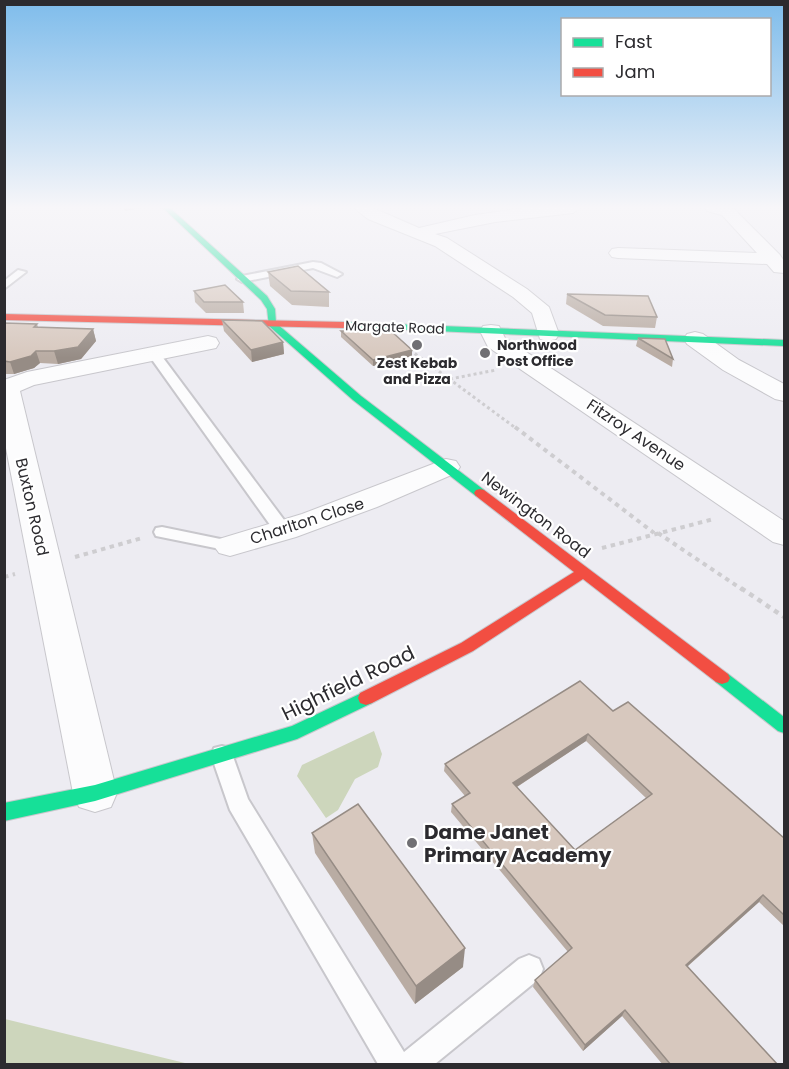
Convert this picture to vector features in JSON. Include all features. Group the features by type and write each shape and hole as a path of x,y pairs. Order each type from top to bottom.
{"main road":[{"path":"219,258 264,298 271,309 272,324"},
{"name":"Margate Road","path":"4,317 379,327 784,343"},
{"name":"Newington Road","path":"272,324 357,398 784,726"},
{"name":"Highfield Road","path":"4,812 95,793 297,732 468,646 584,572"}],"street":[{"path":"465,258 533,302 542,311 548,334"},
{"path":"684,258 779,265"},
{"name":"Fitzroy Avenue","path":"491,332 496,342 784,535"},
{"path":"695,339 731,365 784,394"},
{"name":"Buxton Road","path":"95,793 46,566 7,402 27,379 208,343"},
{"name":"Charlton Close","path":"230,546 284,532 376,498 446,467"}],"lane":[{"path":"242,279 312,265 318,265 337,274"},
{"path":"4,286 21,272"},
{"path":"154,354 284,532"},
{"name":"Charlton Close","path":"162,532 230,546"},
{"path":"222,755 238,803 394,1065"},
{"path":"412,1065 529,969"}],"path":[{"path":"379,327 534,440 576,475 656,533 784,617"},
{"path":"449,380 528,363"},
{"path":"567,558 656,533 748,511"},
{"path":"46,566 162,532"}],"green space":[{"path":"374,731 382,754 378,767 355,779 338,810 326,818 297,776 302,765"},
{"path":"5,1019 189,1064 5,1064"}],"building":[{"path":"298,266 329,292 291,291 268,272"},
{"path":"225,285 243,302 204,302 194,291"},
{"path":"567,294 648,296 657,317 605,315"},
{"path":"222,320 262,321 283,342 251,350"},
{"path":"4,323 37,324 34,327 93,329 78,347 36,351 31,356 10,362 4,361"},
{"path":"341,331 391,331 412,350 373,360"},
{"path":"638,338 665,339 673,359"},
{"path":"580,681 613,711 628,702 784,838 784,915 763,895 686,965 778,1065 671,1065 625,1010 585,1045 535,980 572,948 452,804 470,793 445,764","holes":["588,734 652,794 575,850 513,783"]},
{"path":"358,804 465,948 416,986 312,833"}],"traffic: fast":[{"path":"220,258 264,298 271,309 272,324 357,398 480,493"},
{"path":"344,325 784,343"},
{"path":"722,678 784,726"},
{"path":"4,812 95,793 297,732 366,698"}],"traffic: jam":[{"path":"4,317 344,325"},
{"path":"480,493 722,678"},
{"path":"366,698 467,647 584,572"}],"place":[{"name":"Zest Kebab and Pizza","path":"417,345"},
{"name":"Northwood Post Office","path":"485,353"},
{"name":"Dame Janet Primary Academy","path":"412,843"}]}
